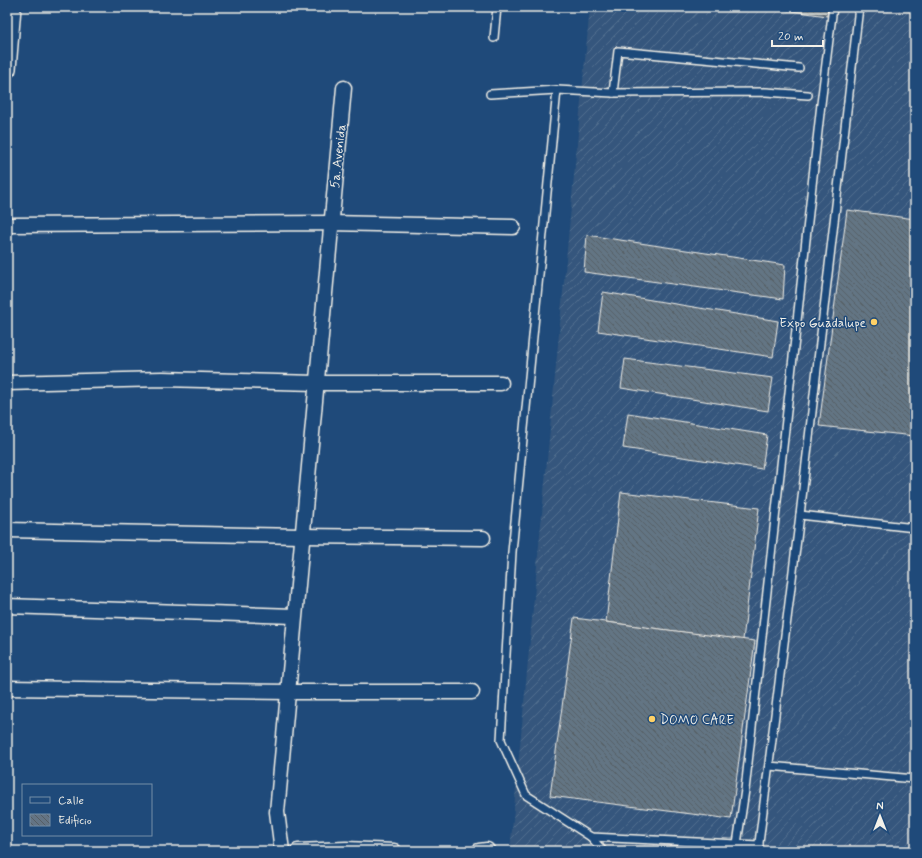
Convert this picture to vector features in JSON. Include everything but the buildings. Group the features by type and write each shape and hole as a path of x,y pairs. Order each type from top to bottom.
{"street":[{"path":"7,70 12,7"},
{"name":"5a. Avenida","path":"282,851 277,812 330,224 344,88"},
{"path":"7,224 330,224 513,227"},
{"path":"7,383 162,379 316,384 501,383"},
{"path":"7,530 483,538"},
{"path":"7,606 294,616"},
{"path":"7,688 288,692 472,692"},
{"path":"298,851 346,849 394,851"},
{"path":"478,851 487,850"}],"lane":[{"path":"494,38 497,7"},
{"path":"737,844 745,790 833,7"},
{"path":"591,836 737,844 759,848 800,515 859,7"},
{"path":"613,93 618,51 799,68"},
{"path":"556,90 512,552 501,740 526,795 591,836 603,851"},
{"path":"490,94 556,90 613,93 766,92 808,95"},
{"path":"800,515 915,528"},
{"path":"769,766 915,779"}],"shaded area":[{"name":"Expo Guadalupe","path":"590,7 915,7 915,851 510,851"}],"place":[{"name":"Expo Guadalupe","path":"874,322"},
{"name":"DOMO CARE","path":"652,719"}]}
